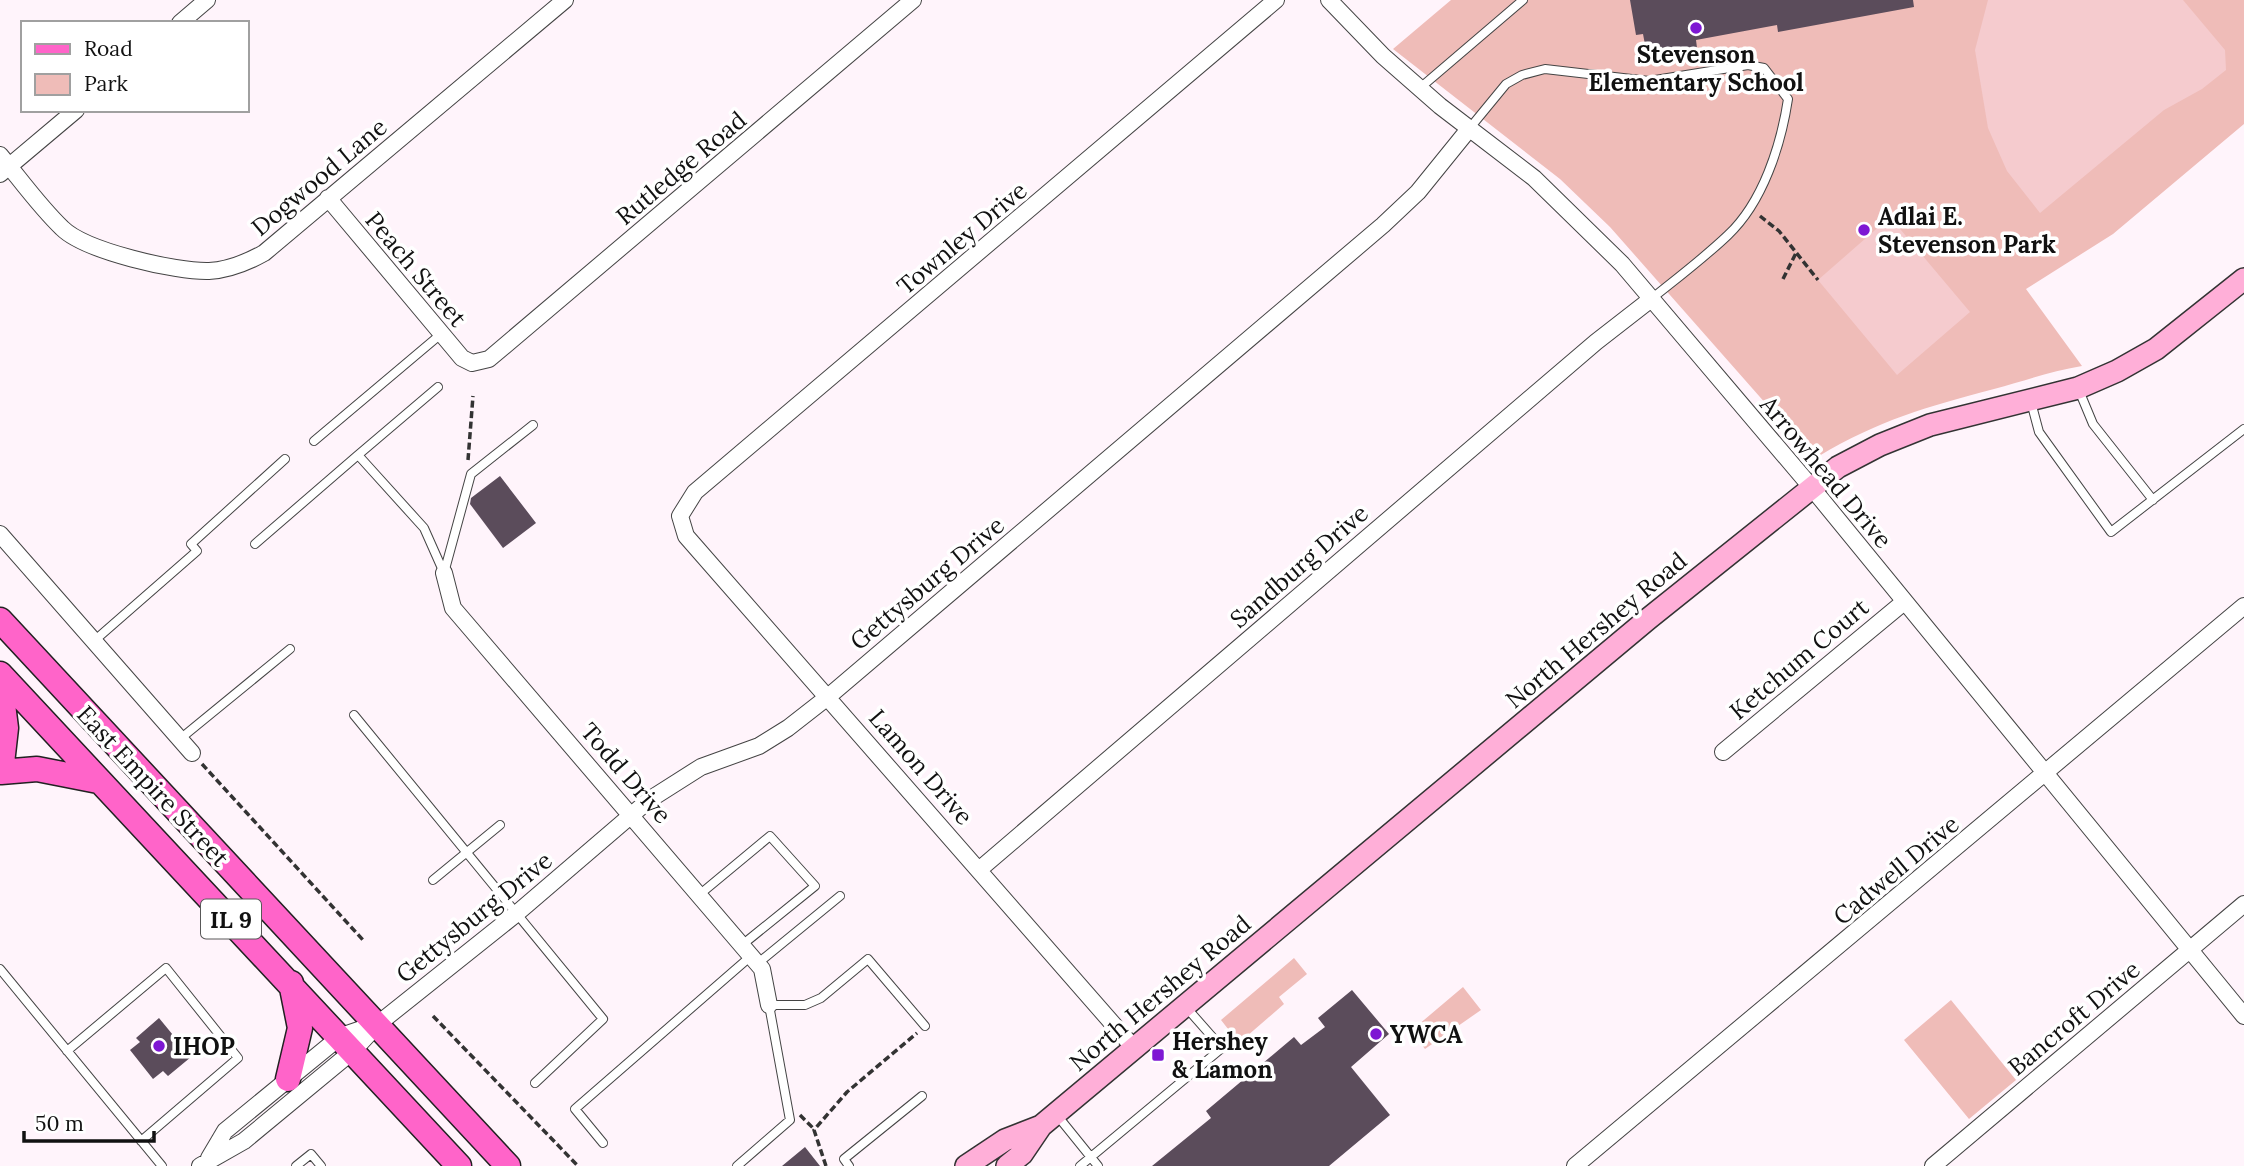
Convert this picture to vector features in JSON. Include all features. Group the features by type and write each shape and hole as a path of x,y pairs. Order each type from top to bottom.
{"main road":[{"name":"North Hershey Road","path":"1007,1166 1022,1154 1048,1120 1648,620 1838,467 1930,425 2031,402 2078,388 2156,349 2242,286"},
{"name":"East Empire Street","path":"0,620 508,1166"},
{"name":"East Empire Street","path":"0,674 98,781 291,982 453,1163"},
{"path":"0,681 6,728 1,773 37,769 98,781"},
{"path":"288,1079 300,1028 291,982"},
{"name":"North Hershey Road","path":"967,1166 1005,1140 1048,1120"}],"street":[{"path":"182,21 207,0"},
{"name":"Dogwood Lane","path":"3,165 63,229 95,248 197,271 225,269 258,257 565,0"},
{"name":"Rutledge Road","path":"473,362 489,359 913,0"},
{"name":"Townley Drive","path":"681,513 695,492 1276,0"},
{"name":"Arrowhead Drive","path":"1329,0 1383,56 1565,205 1622,264 1812,488 2244,1016"},
{"path":"3,165 73,112"},
{"name":"Gettysburg Drive","path":"378,1024 516,914 672,783 701,767 768,740 829,696 1383,225 1426,183 1469,129"},
{"name":"Peach Street","path":"328,198 462,358 473,362"},
{"name":"Sandburg Drive","path":"980,869 1596,342 1650,300"},
{"name":"Lamon Drive","path":"681,513 681,526 687,536 1134,1048"},
{"path":"0,534 192,753"},
{"name":"Todd Drive","path":"444,573 453,608 762,969 769,1005"},
{"name":"Ketchum Court","path":"1723,752 1904,602"},
{"name":"Cadwell Drive","path":"1575,1166 2244,606"},
{"name":"Bancroft Drive","path":"1933,1166 2244,904"},
{"path":"208,1163 225,1131 288,1079 378,1024"},
{"path":"208,1163 235,1147 347,1043"}],"lane":[{"path":"1420,88 1523,0"},
{"path":"1469,129 1506,84 1522,75 1545,69 1649,81 1748,65 1764,68 1788,99 1773,158 1750,208 1730,234 1650,300"},
{"path":"314,441 441,334"},
{"path":"255,544 438,387"},
{"path":"2078,388 2093,424 2153,500"},
{"path":"2031,402 2039,432 2112,532 2244,429"},
{"path":"444,573 471,474 533,425"},
{"path":"358,455 424,528 444,573"},
{"path":"94,641 197,551 191,544 285,459"},
{"path":"180,739 290,649"},
{"path":"354,715 603,1019 535,1083"},
{"path":"433,880 500,825"},
{"path":"603,1143 575,1109 750,955 815,886 771,836 699,895"},
{"path":"750,955 840,896"},
{"path":"737,1166 790,1121 769,1005 805,1005 813,1002 868,959 925,1026"},
{"path":"67,1051 166,968 238,1058 141,1141"},
{"path":"0,970 162,1166"},
{"path":"1080,1166 1222,1048 1185,1006"},
{"path":"849,1166 844,1159 922,1096"},
{"path":"1048,1120 1098,1166"},
{"path":"296,1166 311,1154 321,1166"}],"path":[{"path":"1750,208 1779,231 1818,280"},
{"path":"1783,279 1796,253"},
{"path":"471,474 468,460 473,396"},
{"path":"192,753 363,940"},
{"path":"433,1016 578,1166"},
{"path":"814,1130 847,1092 925,1026"},
{"path":"810,1122 826,1166"}],"green space":[{"name":"Adlai E. Stevenson Park","path":"1451,0 2244,0 2244,124 2113,234 2026,289 2082,366 2048,373 1925,409 1862,433 1819,456 1812,456 1610,227 1560,179 1393,49"},
{"path":"1294,958 1307,974 1279,997 1284,1004 1239,1043 1221,1020"},
{"path":"1463,987 1481,1010 1425,1049 1411,1031"},
{"path":"1951,1000 2016,1080 1969,1119 1904,1040"}],"shaded area":[{"path":"1988,0 2183,0 2225,50 2226,70 2202,89 2164,110 2040,213 2007,171 1988,128 1975,50"},
{"path":"1890,217 1970,312 1897,375 1818,280"}],"building":[{"name":"Stevenson Elementary School","path":"1630,0 1913,0 1914,7 1778,32 1777,25 1696,40 1697,48 1647,55 1643,34 1636,35"},
{"path":"500,476 536,523 503,548 470,504 471,498"},
{"path":"1352,990 1389,1034 1351,1067 1390,1115 1329,1166 1152,1166 1211,1118 1206,1111 1294,1037 1301,1045 1325,1027 1318,1018"},
{"name":"IHOP","path":"159,1018 191,1057 168,1076 163,1071 153,1079 130,1050 140,1042 136,1038"},
{"path":"805,1147 820,1166 782,1166"}],"place":[{"name":"Stevenson Elementary School","path":"1696,28"},
{"name":"Adlai E. Stevenson Park","path":"1864,230"},
{"name":"YWCA","path":"1376,1034"},
{"name":"IHOP","path":"159,1046"},
{"name":"Hershey & Lamon","path":"1158,1055"}]}
